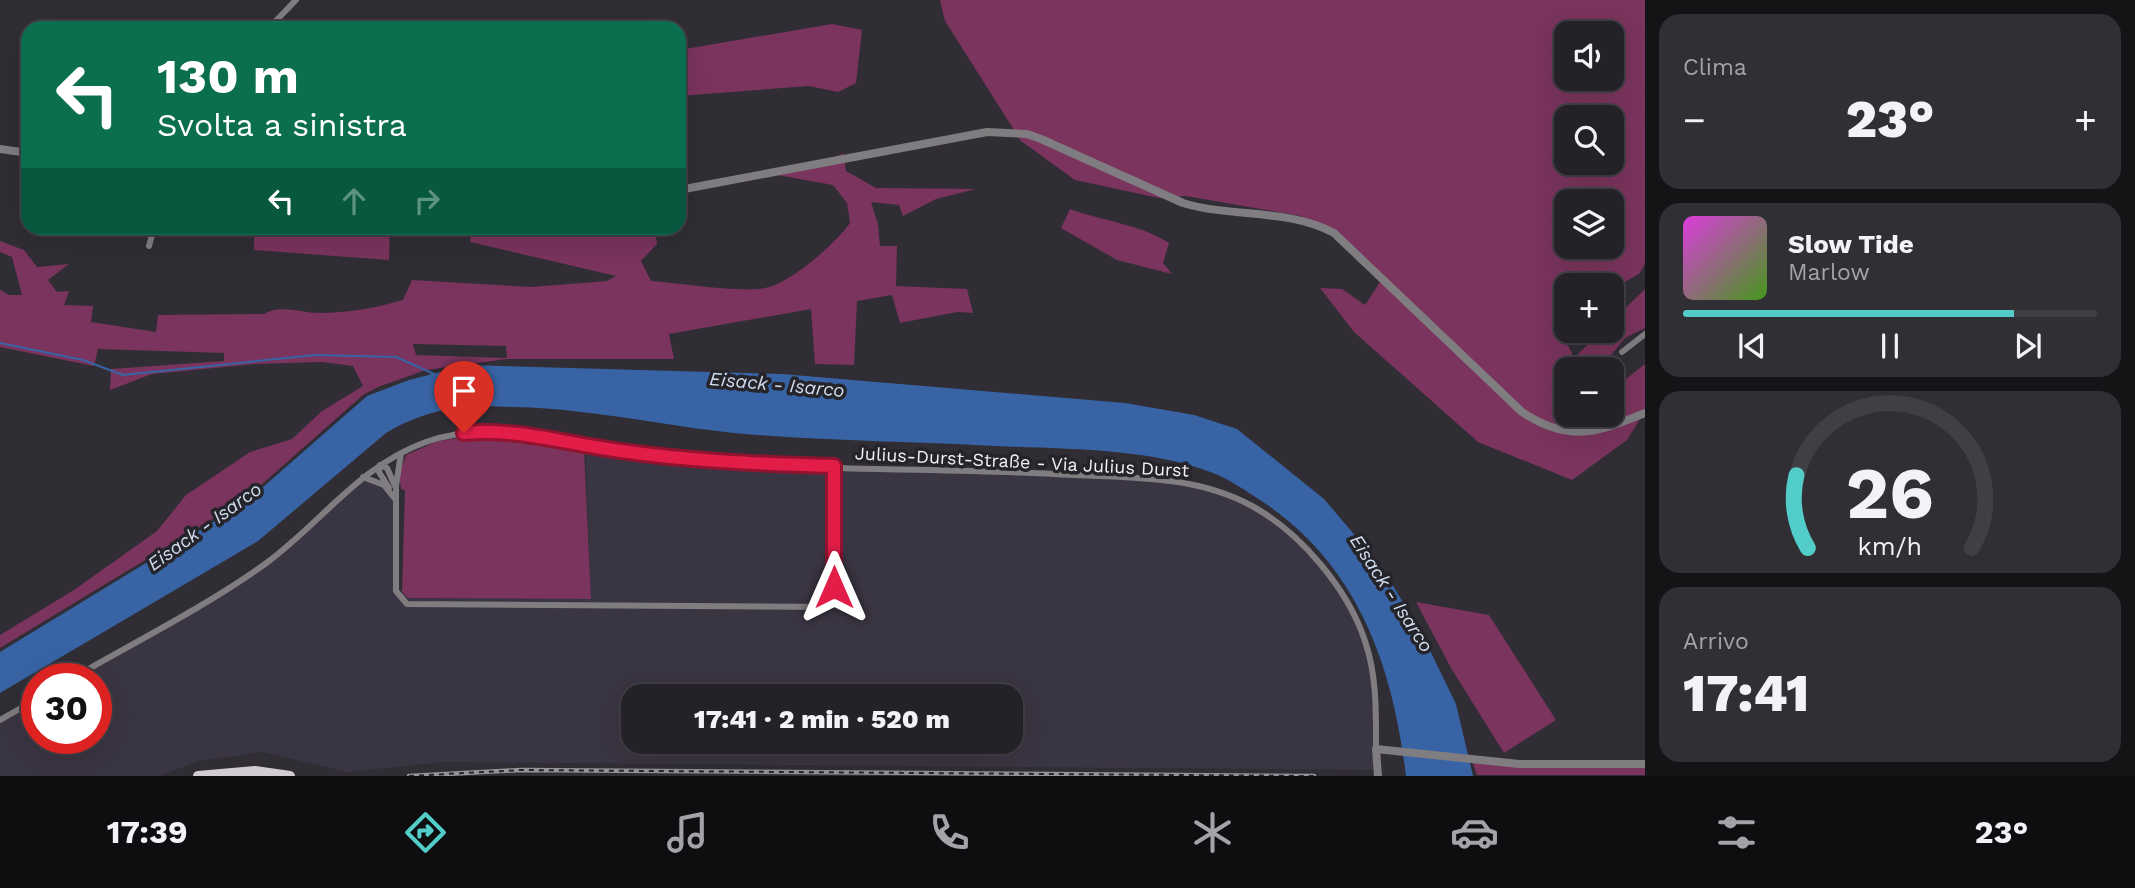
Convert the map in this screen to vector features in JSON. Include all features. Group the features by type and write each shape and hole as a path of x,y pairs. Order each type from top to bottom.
{"main road":[{"path":"198,776 255,771 289,776"}],"street":[{"path":"276,21 296,0"},
{"path":"686,189 987,132 1027,134 1183,203 1203,209 1303,219 1334,233 1522,412 1536,421 1566,432 1594,432 1644,413"},
{"path":"3,149 21,152"},
{"path":"149,246 152,235"},
{"path":"1622,352 1645,334"},
{"name":"Julius-Durst-Straße - Via Julius Durst","path":"98,663 262,566 363,477 401,453 449,435 513,433 680,458 1170,481 1217,491 1255,508 1275,522 1324,572 1347,604 1359,626 1370,659 1376,749"},
{"path":"393,489 401,453"},
{"path":"380,466 379,472 393,489 396,500 396,591 407,604 826,607 832,601 834,587 834,466"},
{"path":"363,477 393,489"},
{"path":"0,720 21,708"},
{"path":"1378,776 1376,749 1503,763 1645,764"}],"shaded area":[{"path":"940,0 1645,0 1645,264 1639,274 1624,282 1624,273 1554,273 1554,343 1567,343 1574,357 1554,357 1554,427 1624,427 1624,380 1645,364 1645,411 1627,440 1572,480 1478,442 1354,332 1320,288 1342,289 1365,305 1382,279 1333,234 1301,216 1186,196 1159,198 1075,180 1021,141 945,21"},
{"path":"832,24 862,30 856,83 838,92 809,86 686,95 686,49"},
{"path":"843,153 846,171 876,188 976,189 936,199 903,216 899,205 871,202 878,224 880,246 897,246 896,286 967,289 973,313 957,312 900,323 892,295 857,301 854,365 815,364 811,309 669,334 674,359 507,359 426,370 363,395 244,500 0,648 0,635 74,590 157,531 186,495 250,452 292,439 322,411 363,386 353,366 322,362 255,364 152,374 110,390 111,369 224,361 224,353 98,349 94,366 0,347 0,290 9,295 22,295 12,257 0,252 0,241 24,250 37,267 69,264 48,280 57,292 69,291 64,305 93,306 91,322 156,332 158,315 264,314 284,309 330,313 372,308 403,300 412,280 531,287 607,281 616,276 470,242 471,235 656,235 657,244 641,261 651,281 726,289 754,289 776,285 799,271 834,241 850,223 847,203 833,185 766,173 827,162","holes":["413,344 506,346 507,358 416,355"]},
{"path":"1070,209 1133,227 1169,243 1163,263 1172,274 1117,260 1061,228"},
{"path":"254,235 390,235 389,260 254,250"},
{"path":"1645,289 1645,328 1625,338 1624,309"},
{"path":"1590,343 1621,343 1610,357 1575,357"},
{"path":"478,435 511,436 584,449 591,599 408,598 402,592 405,490 401,489 399,474 406,455 438,441"},
{"path":"585,445 730,463 1004,471 1197,485 1255,507 1295,540 1324,572 1351,610 1370,659 1377,770 444,762 347,772 263,752 198,761 160,776 0,776 0,720 21,708 21,754 112,754 112,663 98,663 262,566 363,477 376,480 396,500 398,589 408,598 591,599"},
{"path":"1416,602 1489,615 1556,720 1504,753 1451,668"},
{"path":"1472,761 1645,764 1645,775 1477,775"}],"water":[{"name":"Eisack - Isarco","path":"468,365 782,374 1125,403 1194,415 1237,429 1324,499 1381,566 1421,632 1456,704 1473,776 1406,776 1400,735 1380,657 1346,586 1322,555 1294,526 1260,500 1213,473 1162,459 1106,451 757,435 546,409 467,406 431,413 395,428 258,541 51,663 21,663 21,681 0,693 0,652 246,502 367,396 409,380"}],"waterway":[{"path":"0,343 83,360 123,375 315,355 396,357 434,374"}],"railway":[{"path":"409,776 521,770 1314,776"}],"route":[{"path":"464,433 513,433 614,450 730,463 834,466 834,587"}]}
